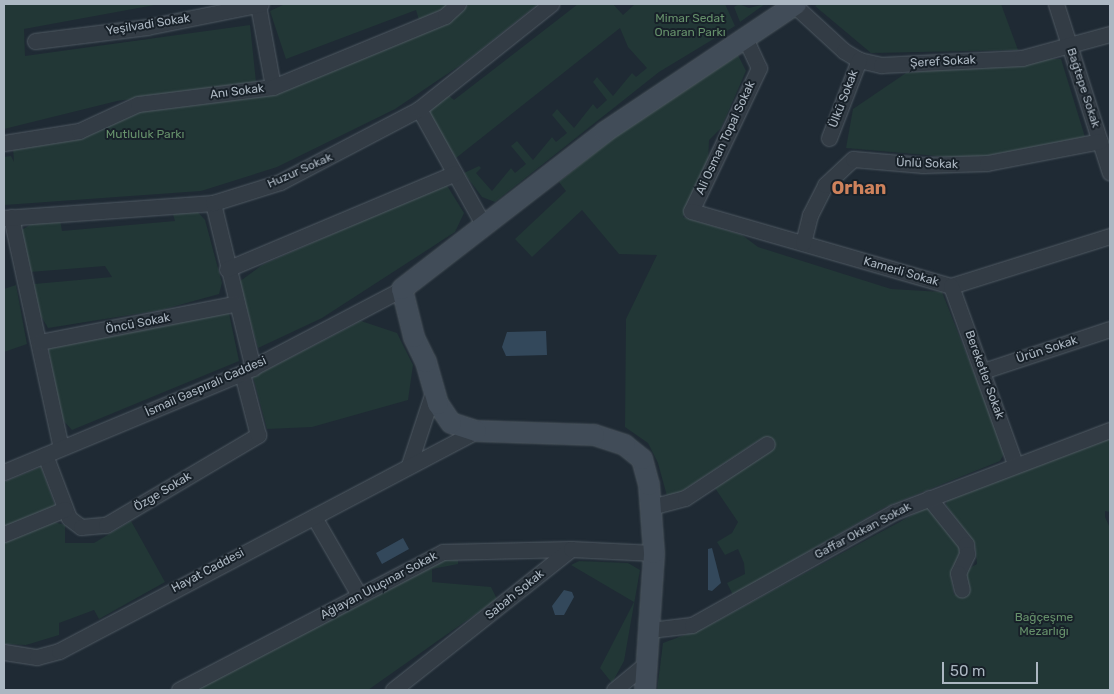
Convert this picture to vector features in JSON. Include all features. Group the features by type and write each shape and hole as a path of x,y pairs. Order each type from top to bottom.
{"main road":[{"path":"645,690 654,553 651,507 642,459 625,445 573,432 476,431 451,422 444,416 414,337 402,289 605,132 795,4"}],"street":[{"path":"259,4 274,87"},
{"name":"Yeşilvadi Sokak","path":"35,42 147,27 259,4"},
{"name":"Anı Sokak","path":"4,142 80,131 138,104 274,87 445,16 458,4"},
{"name":"Huzur Sokak","path":"8,217 213,203 280,182 419,109 551,4"},
{"path":"795,4 859,60"},
{"name":"Bağtepe Sokak","path":"1056,4 1110,173"},
{"name":"Şeref Sokak","path":"859,60 894,65 1007,59 1070,47 1110,34"},
{"name":"Ali Osman Topal Sokak","path":"691,212 759,68 745,38"},
{"name":"Ülkü Sokak","path":"829,138 859,60"},
{"path":"419,109 484,226"},
{"name":"Ünlü Sokak","path":"803,243 810,215 825,185 853,159 923,165 987,164 1100,141"},
{"path":"227,269 455,173"},
{"path":"213,203 247,370"},
{"name":"Kamerli Sokak","path":"691,212 951,286 1110,236"},
{"path":"8,217 40,342 61,448"},
{"name":"Bereketler Sokak","path":"951,286 984,371 1015,464"},
{"name":"İsmail Gaspıralı Caddesi","path":"4,472 247,370 402,289"},
{"name":"Öncü Sokak","path":"40,342 234,304"},
{"name":"Ürün Sokak","path":"984,371 1110,329"},
{"name":"Özge Sokak","path":"45,455 64,509 81,527 106,526 258,435 247,370"},
{"path":"409,465 434,389"},
{"name":"Gaffar Okkan Sokak","path":"650,630 692,626 894,512 1015,464 1110,430"},
{"name":"Hayat Caddesi","path":"4,652 38,657 59,651 201,573 314,517 476,431"},
{"path":"651,507 685,498 767,444"},
{"path":"929,498 966,544 967,554 958,573 962,590"},
{"path":"4,534 64,509"},
{"path":"314,517 359,595"},
{"path":"571,550 654,553"},
{"name":"Ağlayan Uluçınar Sokak","path":"179,690 228,667 359,595 443,552 571,550"},
{"name":"Sabah Sokak","path":"393,690 571,550"},
{"path":"614,690 648,662"}],"green space":[{"path":"4,4 160,4 24,29 25,56 250,25 256,82 117,101 4,129"},
{"path":"285,4 453,4 419,20 416,10 286,59 270,11"},
{"name":"Mutluluk Parkı","path":"469,4 538,4 465,62 395,109 277,167 201,191 4,205 4,157 11,156 14,162 13,147 132,111 267,95 456,16"},
{"name":"Mimar Sedat Onaran Parkı","path":"578,4 613,4 623,15 635,4 725,4 735,26 659,72 495,202 482,197 464,173 479,166 481,168 476,173 492,191 511,168 515,173 526,164 511,146 517,141 533,160 552,137 556,142 567,133 552,115 557,109 574,128 593,104 597,109 607,100 593,82 597,77 613,96 632,73 636,77 647,68 628,47 620,28 456,158 428,114 435,101 448,95 454,100"},
{"path":"739,4 749,8 765,4 740,22 734,7"},
{"path":"818,4 1001,4 1018,50 871,53 815,6"},
{"path":"738,55 746,71 721,128 709,140 708,164 683,217 742,235 758,247 891,289 942,292 1005,452 1000,461 885,507 733,595 727,583 745,574 744,563 738,549 725,555 717,542 732,533 738,522 715,488 771,450 762,438 679,493 667,496 658,463 648,443 625,427 626,319 657,255 619,254 582,210 532,257 515,239 566,191 559,182 629,125"},
{"path":"1043,59 1061,59 1085,137 971,159 846,148 853,109 906,73"},
{"path":"446,184 464,213 455,232 322,318 258,348 239,282 262,265"},
{"path":"196,210 205,220 222,283 219,294 161,310 48,328 38,311 34,284 112,277 105,266 30,272 20,231 38,220 60,219 62,231 175,221 172,211"},
{"path":"16,285 27,344 4,352 4,289"},
{"path":"229,313 239,361 72,430 61,418 48,347"},
{"path":"361,321 397,333 413,365 408,400 312,427 267,429 253,377"},
{"name":"Bağçeşme Mezarlığı","path":"1110,437 1110,512 1105,511 1105,517 1110,528 1110,690 657,690 663,643 706,627 929,506 951,530 960,550 951,577 954,595 962,590 966,570 977,564 975,544 946,505 947,500"},
{"path":"41,467 56,508 4,530 4,482"},
{"path":"47,520 65,525 65,543 94,543 131,521 165,582 99,619 94,610 59,623 59,635 26,645 4,644 4,538"},
{"path":"458,558 458,564 432,569 432,582 491,587 497,599 368,690 192,690 439,561"},
{"path":"579,561 628,563 640,570 624,661 612,683 600,668 634,602 571,565"}],"water":[{"path":"546,331 547,355 506,356 502,347 507,332"},
{"path":"403,538 409,549 382,564 376,553"},
{"path":"712,548 721,583 712,591 708,590 708,549"},
{"path":"564,590 572,592 574,597 564,615 555,615 552,606"}],"district":[{"name":"Orhan","path":"859,188"}]}
